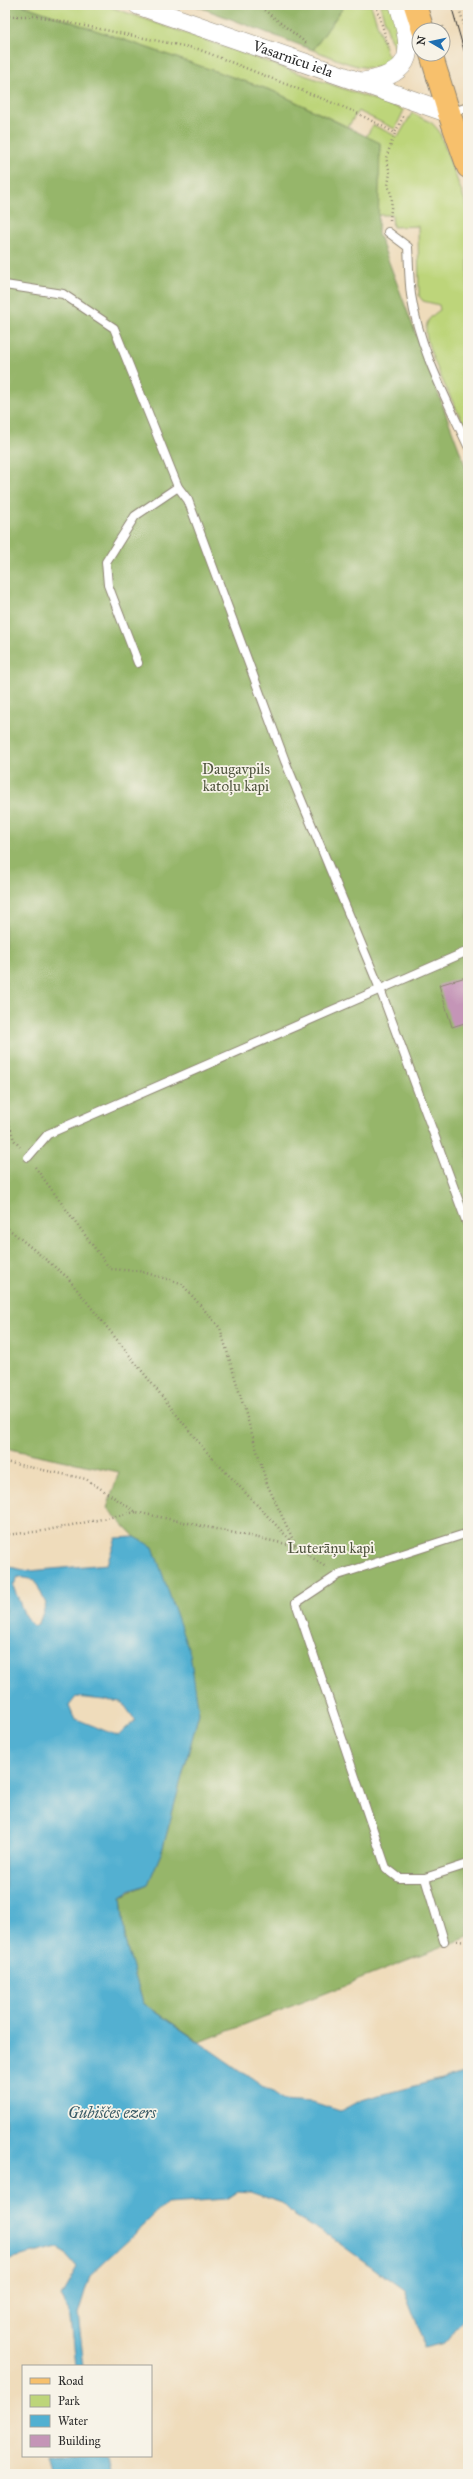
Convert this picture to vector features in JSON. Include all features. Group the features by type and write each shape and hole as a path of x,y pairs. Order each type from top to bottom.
{"main road":[{"path":"415,5 429,22"},
{"path":"439,62 438,77 458,110 468,167"}],"street":[{"name":"Vasarnīcu iela","path":"138,5 363,82 458,110"},
{"path":"363,82 384,78 404,64 409,52 409,38 399,5"}],"lane":[{"path":"388,232 408,247 411,294 417,326 434,373 468,446"},
{"path":"5,285 63,294 114,328 178,487 188,500 285,761 380,989 468,1226"},
{"path":"138,663 108,585 106,562 135,516 178,487"},
{"path":"28,1157 48,1134 468,951"},
{"path":"468,1533 338,1575 296,1603 386,1868 399,1878 425,1878 468,1864"},
{"path":"425,1878 444,1940"}],"path":[{"path":"258,5 308,45 308,63"},
{"path":"376,5 391,52"},
{"path":"458,5 468,38"},
{"path":"5,16 36,16 198,49 353,111 395,133"},
{"path":"388,232 392,198 388,185 390,173 386,158 395,133 407,110"},
{"path":"5,1110 14,1140 110,1269 139,1271 181,1283 220,1328 267,1484 296,1546"},
{"path":"5,1226 67,1277 204,1449 296,1546 338,1575"},
{"path":"5,1462 86,1479 136,1512 296,1546"},
{"path":"5,1535 43,1531 136,1512"}],"green space":[{"name":"Daugavpils katoļu kapi","path":"5,5 22,5 273,91 380,143 378,233 468,473 468,1937 200,2042 143,2003 125,1941 121,1896 148,1884 162,1851 199,1713 153,1547 135,1537 107,1508 119,1472 5,1448"},
{"path":"22,5 105,5 404,110 395,129 358,111 348,127 273,91"},
{"path":"194,5 341,5 342,9 313,50"},
{"path":"341,5 371,5 387,54 394,60 376,68 365,67 343,62 313,50 342,9"},
{"path":"380,5 392,5 400,33 399,53 390,39"},
{"path":"412,113 432,123 439,131 468,209 468,432 443,382 431,354 428,342 426,328 428,322 432,316 440,310 439,305 423,301 419,296 418,226 393,227 392,215 378,215 380,143 366,137 373,125 398,137"}],"water":[{"name":"Gubiščes ezers","path":"135,1537 153,1547 190,1654 199,1713 162,1851 148,1884 129,1891 121,1896 125,1941 143,2003 282,2100 313,2102 340,2111 361,2100 468,2072 466,2282 468,2317 465,2318 444,2343 424,2348 423,2339 404,2290 329,2236 295,2216 282,2203 250,2192 238,2191 226,2199 167,2203 90,2275 78,2314 84,2365 75,2365 69,2310 61,2296 77,2268 59,2247 13,2258 5,2263 5,1566 29,1571 107,1564 116,1538","holes":["18,1577 35,1580 46,1604 39,1623 34,1626 25,1616 13,1586","76,1697 122,1702 135,1720 118,1736 74,1718 69,1706"]},
{"path":"47,2457 107,2457 111,2474 52,2474"}],"building":[{"path":"466,977 468,1022 452,1027 439,985"}],"tram line":[{"path":"451,5 468,64"}],"park label":[{"name":"Luterāņu kapi","path":"331,1548"}]}
